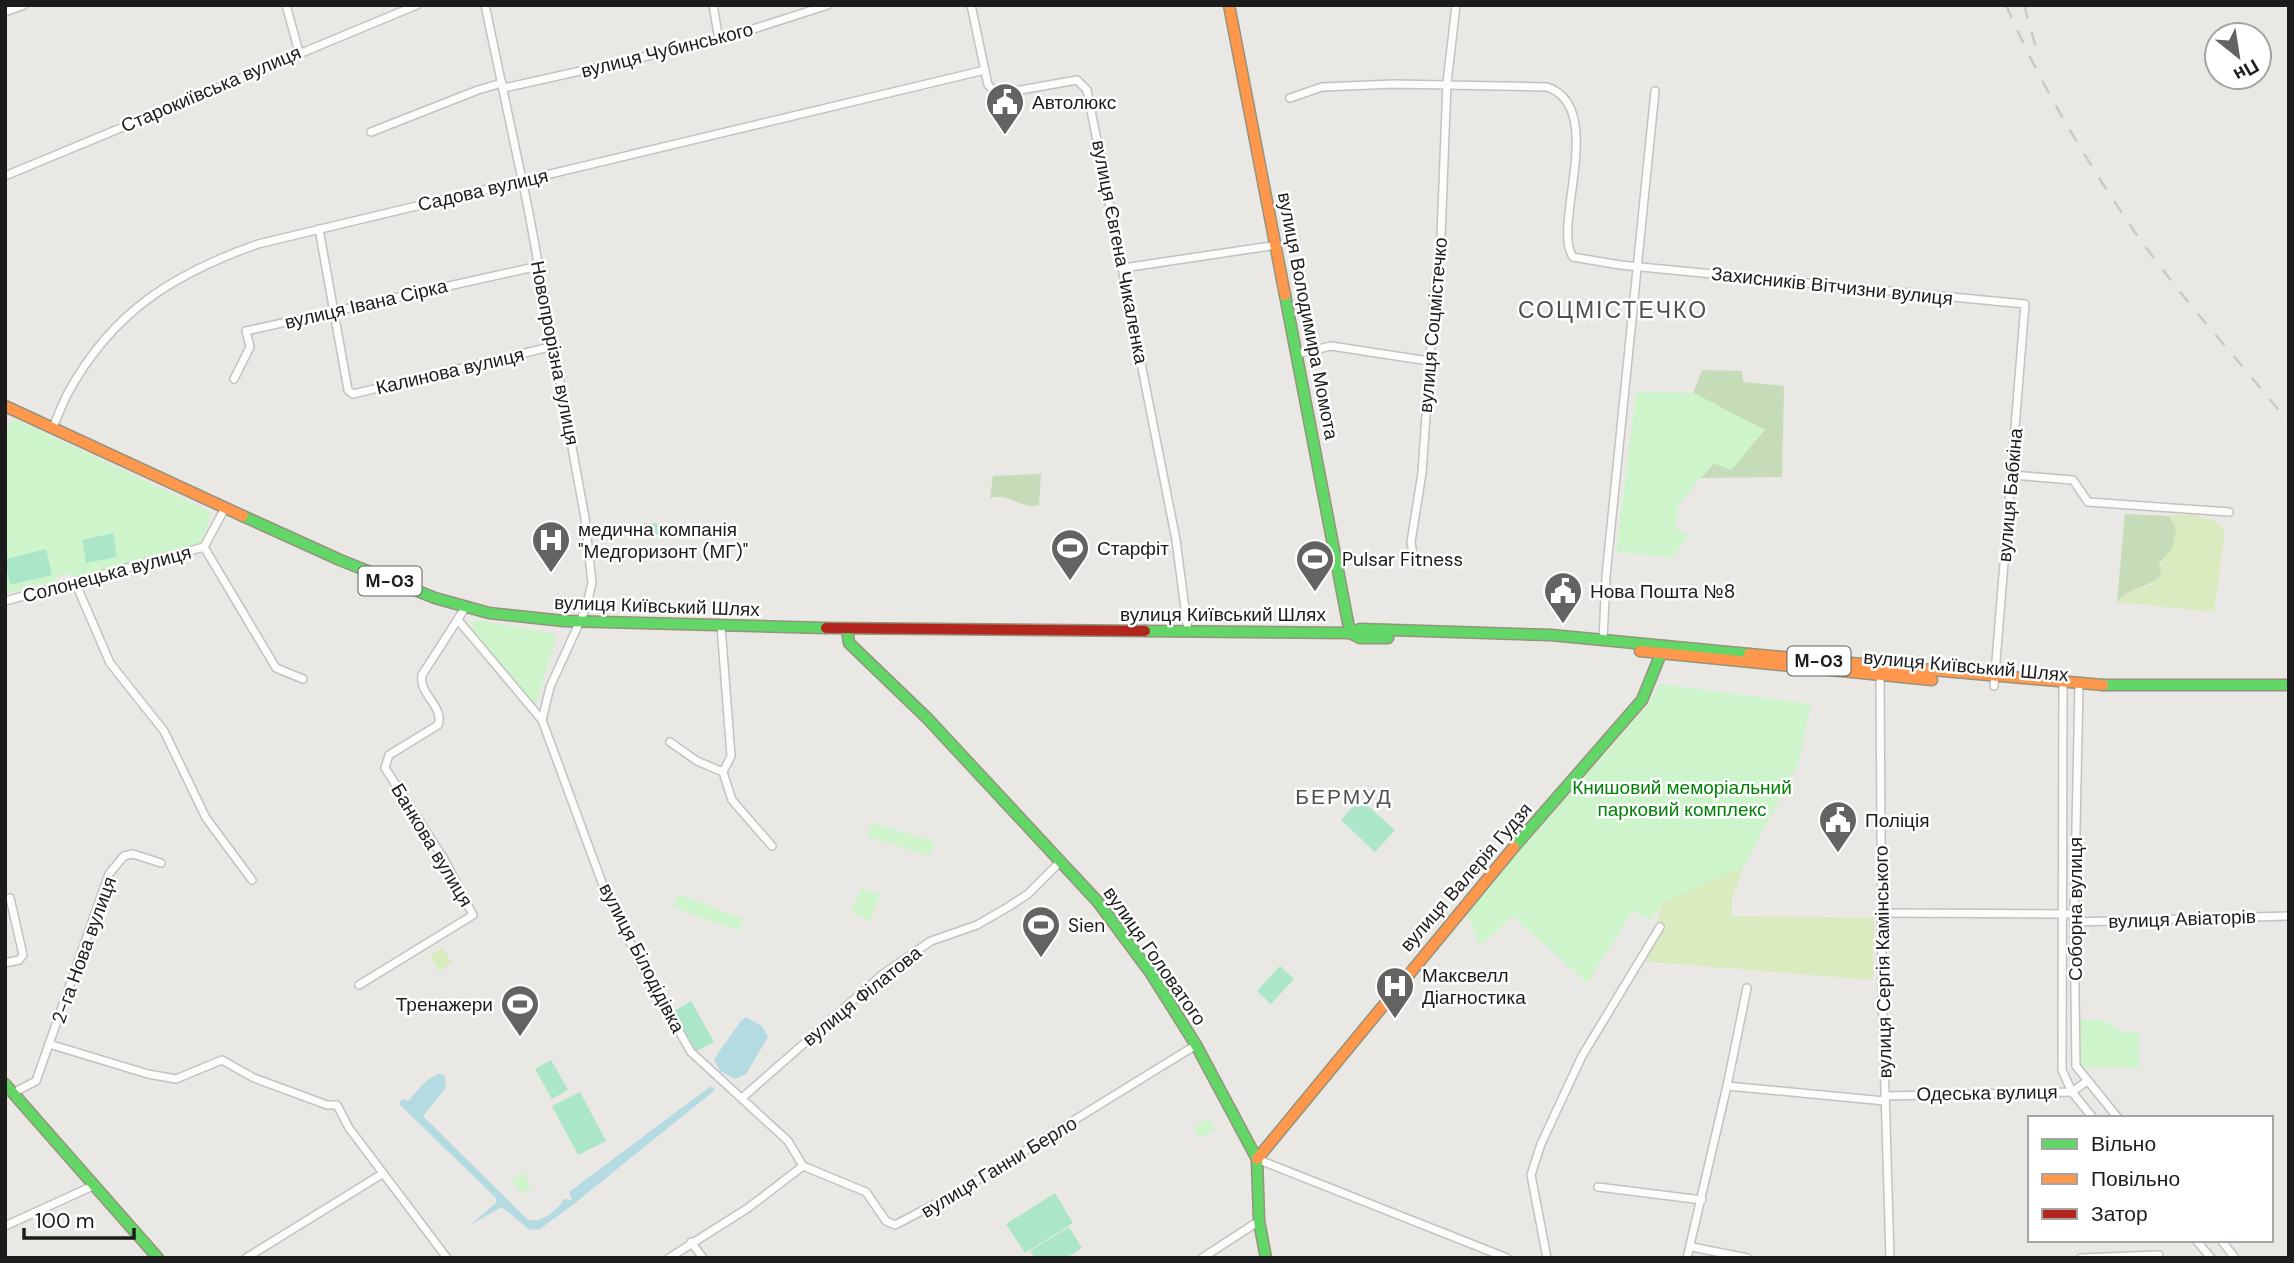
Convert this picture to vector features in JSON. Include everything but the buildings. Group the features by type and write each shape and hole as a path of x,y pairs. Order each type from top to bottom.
{"main road":[{"name":"вулиця Володимира Момота","path":"1229,5 1350,633"},
{"name":"вулиця Київський Шлях","path":"5,406 379,576 465,608 579,622 721,626 1350,633 1360,638 1455,639 1567,646 1603,640 1664,650 1994,683 2079,689 2289,694"},
{"name":"вулиця Головатого","path":"847,629 849,643 927,718 1102,906 1150,972 1196,1045 1257,1159 1259,1221 1266,1258"},
{"name":"вулиця Валерія Гудзя","path":"1257,1159 1455,915 1642,700 1664,650"},
{"name":"вулиця Київський Шлях","path":"2079,689 2289,685"},
{"path":"5,1084 96,1184 158,1258"}],"street":[{"path":"5,12 24,5"},
{"path":"286,5 299,52"},
{"name":"Старокиївська вулиця","path":"5,176 417,5"},
{"name":"Новопрорізна вулиця","path":"485,5 554,346 585,518 591,574 586,608 550,687 542,720"},
{"path":"713,5 719,40"},
{"name":"вулиця Чубинського","path":"503,86 719,40 828,5"},
{"name":"вулиця Євгена Чикаленка","path":"971,5 988,85 998,94 1077,80 1087,90 1123,268 1185,601 1188,632"},
{"name":"вулиця Соцмістечко","path":"1423,560 1415,557 1411,542 1422,473 1441,236 1447,83 1456,5"},
{"name":"Садова вулиця","path":"53,427 68,393 111,331 141,302 210,261 258,244 985,70"},
{"path":"1290,98 1322,87 1447,83 1547,87 1566,98 1572,108 1575,176 1569,252 1582,261 1638,267"},
{"path":"370,132 478,90 503,86"},
{"path":"1603,640 1606,576 1655,91"},
{"path":"319,229 332,312"},
{"path":"1123,268 1277,245"},
{"name":"вулиця Івана Сірка","path":"234,379 250,347 246,331 539,266"},
{"name":"Захисників Вітчизни вулиця","path":"1638,267 2025,304"},
{"name":"вулиця Бабкіна","path":"1994,683 2025,304"},
{"name":"Калинова вулиця","path":"332,312 348,390 353,394 554,346"},
{"path":"1297,355 1331,346 1429,361"},
{"path":"2012,475 2073,480 2088,502 2229,512"},
{"name":"Солонецька вулиця","path":"5,601 204,548 222,510 226,507"},
{"path":"204,548 276,668 303,679"},
{"path":"75,582 110,663 164,731 206,818 252,880"},
{"name":"Банкова вулиця","path":"359,985 391,968 473,915 444,859 385,768 389,755 438,725 439,714 421,681 465,608"},
{"name":"вулиця Білодідівка","path":"458,620 542,720 583,837 642,967 691,1052 788,1141 803,1166"},
{"path":"721,626 732,755 723,772 732,800 772,846"},
{"name":"вулиця Сергія Камінського","path":"1880,671 1885,1098 1890,1258"},
{"name":"Соборна вулиця","path":"2063,688 2063,1070 2071,1092 2091,1116"},
{"name":"Соборна вулиця","path":"2079,689 2074,918 2076,1066 2116,1116"},
{"path":"670,742 697,761 723,772"},
{"name":"2-га Нова вулиця","path":"13,1093 36,1081 116,863 134,854 161,863"},
{"name":"вулиця Філатова","path":"742,1098 883,974 930,941 977,925 1028,894 1060,862"},
{"path":"5,963 19,960 23,955 10,898"},
{"name":"вулиця Авіаторів","path":"1882,913 2061,914 2074,918 2289,916"},
{"path":"1547,1258 1531,1175 1541,1144 1582,1056 1660,927"},
{"path":"1688,1258 1747,988"},
{"name":"2-га Нова вулиця","path":"50,1044 148,1074 176,1079 222,1060 266,1082 327,1105 337,1105 349,1128 382,1174"},
{"name":"вулиця Ганни Берло","path":"803,1166 866,1192 887,1221 895,1225 956,1193 1196,1045"},
{"name":"Одеська вулиця","path":"1727,1086 1885,1098 2071,1092 2087,1081"},
{"path":"1257,1159 1507,1258"},
{"path":"669,1258 748,1208 803,1166"},
{"path":"246,1258 382,1174 447,1258"},
{"path":"5,1226 96,1184"},
{"path":"1598,1186 1702,1199"},
{"path":"1202,1258 1259,1221"},
{"path":"691,1242 703,1258"},
{"path":"2198,1242 2211,1258"},
{"path":"2223,1242 2235,1258"},
{"path":"1692,1247 1747,1258"},
{"path":"2081,1258 2159,1255"}],"green space":[{"path":"1702,370 1742,371 1743,382 1784,386 1782,477 1701,478 1714,463 1765,430 1693,393"},
{"path":"1636,392 1693,393 1765,430 1731,470 1713,463 1679,504 1675,528 1689,535 1671,558 1616,552"},
{"path":"13,418 211,512 201,545 74,578 69,573 56,576 56,581 5,594 5,432"},
{"path":"1041,474 1039,505 1027,506 1003,497 990,498 993,476"},
{"path":"2125,514 2169,516 2176,529 2172,548 2159,564 2161,575 2127,593 2117,602"},
{"path":"2189,514 2213,520 2225,530 2214,612 2117,602 2129,592 2151,585 2176,529 2169,516"},
{"path":"644,523 667,524 667,535 643,535"},
{"path":"113,533 117,557 86,563 82,540"},
{"path":"46,549 52,575 10,585 5,559"},
{"path":"475,620 551,633 556,638 536,703 531,703 474,632 472,622"},
{"name":"Книшовий меморіальний парковий комплекс","path":"1660,684 1811,704 1799,762 1745,865 1664,902 1650,920 1633,911 1587,983 1513,916 1480,946 1466,911 1649,704"},
{"path":"1360,799 1395,830 1375,852 1341,820"},
{"path":"873,823 935,842 929,856 867,836"},
{"path":"1744,865 1732,898 1732,916 1874,918 1873,980 1641,961 1664,926 1657,922 1663,902"},
{"path":"861,889 880,895 870,922 851,911"},
{"path":"678,894 744,919 739,931 673,907"},
{"path":"443,948 452,963 439,971 430,956"},
{"path":"1280,966 1294,979 1271,1004 1257,991"},
{"path":"691,1001 714,1042 696,1051 673,1012"},
{"path":"2080,1020 2102,1020 2125,1033 2139,1032 2139,1068 2081,1067"},
{"path":"551,1060 568,1090 552,1099 535,1069"},
{"path":"580,1092 606,1141 578,1155 552,1106"},
{"path":"1209,1119 1215,1130 1199,1139 1193,1128"},
{"path":"524,1173 531,1186 524,1194 510,1180"},
{"path":"1055,1193 1073,1223 1025,1253 1006,1224"},
{"path":"1069,1227 1082,1248 1066,1258 1034,1258 1030,1251"}],"water":[{"path":"746,1017 762,1026 768,1037 746,1074 735,1079 720,1071 714,1059"},
{"path":"439,1073 445,1076 446,1088 423,1116 528,1220 539,1220 549,1215 564,1199 572,1200 569,1192 711,1086 715,1090 575,1203 540,1229 530,1230 502,1207 470,1225 496,1203 496,1198 399,1104 402,1099 408,1101 426,1081"}],"railway":[{"path":"2006,5 2061,115 2126,219 2184,297 2289,423"},
{"path":"2024,5 2039,58"}],"traffic: fast":[{"path":"1285,295 1350,633"},
{"path":"243,516 340,560 435,598 489,613 564,621 826,628"},
{"path":"847,629 849,643 927,718 1098,902 1150,972 1196,1045 1257,1159 1259,1221 1266,1258"},
{"path":"1145,631 1350,633 1360,629 1551,635 1749,654"},
{"path":"1350,633 1360,638 1388,638"},
{"path":"1514,847 1642,700 1664,646"},
{"path":"2103,685 2289,685"},
{"path":"5,1084 158,1258"}],"traffic: slow":[{"path":"1229,5 1285,295"},
{"path":"5,406 243,516"},
{"path":"1640,651 1932,680"},
{"path":"1749,654 2103,685"},
{"path":"1257,1159 1514,847"}],"traffic: jam":[{"path":"826,628 1145,631"}],"place":[{"name":"Автолюкс","path":"1005,136"},
{"name":"медична компанія \"Медгоризонт (МГ)\"","path":"551,574"},
{"name":"Старфіт","path":"1070,582"},
{"name":"Pulsar Fitness","path":"1315,593"},
{"name":"Нова Пошта №8","path":"1563,625"},
{"name":"Поліція","path":"1838,854"},
{"name":"Sien","path":"1041,959"},
{"name":"Максвелл Діагностика","path":"1395,1020"},
{"name":"Тренажери","path":"520,1038"}],"district":[{"name":"СОЦМІСТЕЧКО","path":"1613,310"},
{"name":"БЕРМУД","path":"1344,797"}]}
